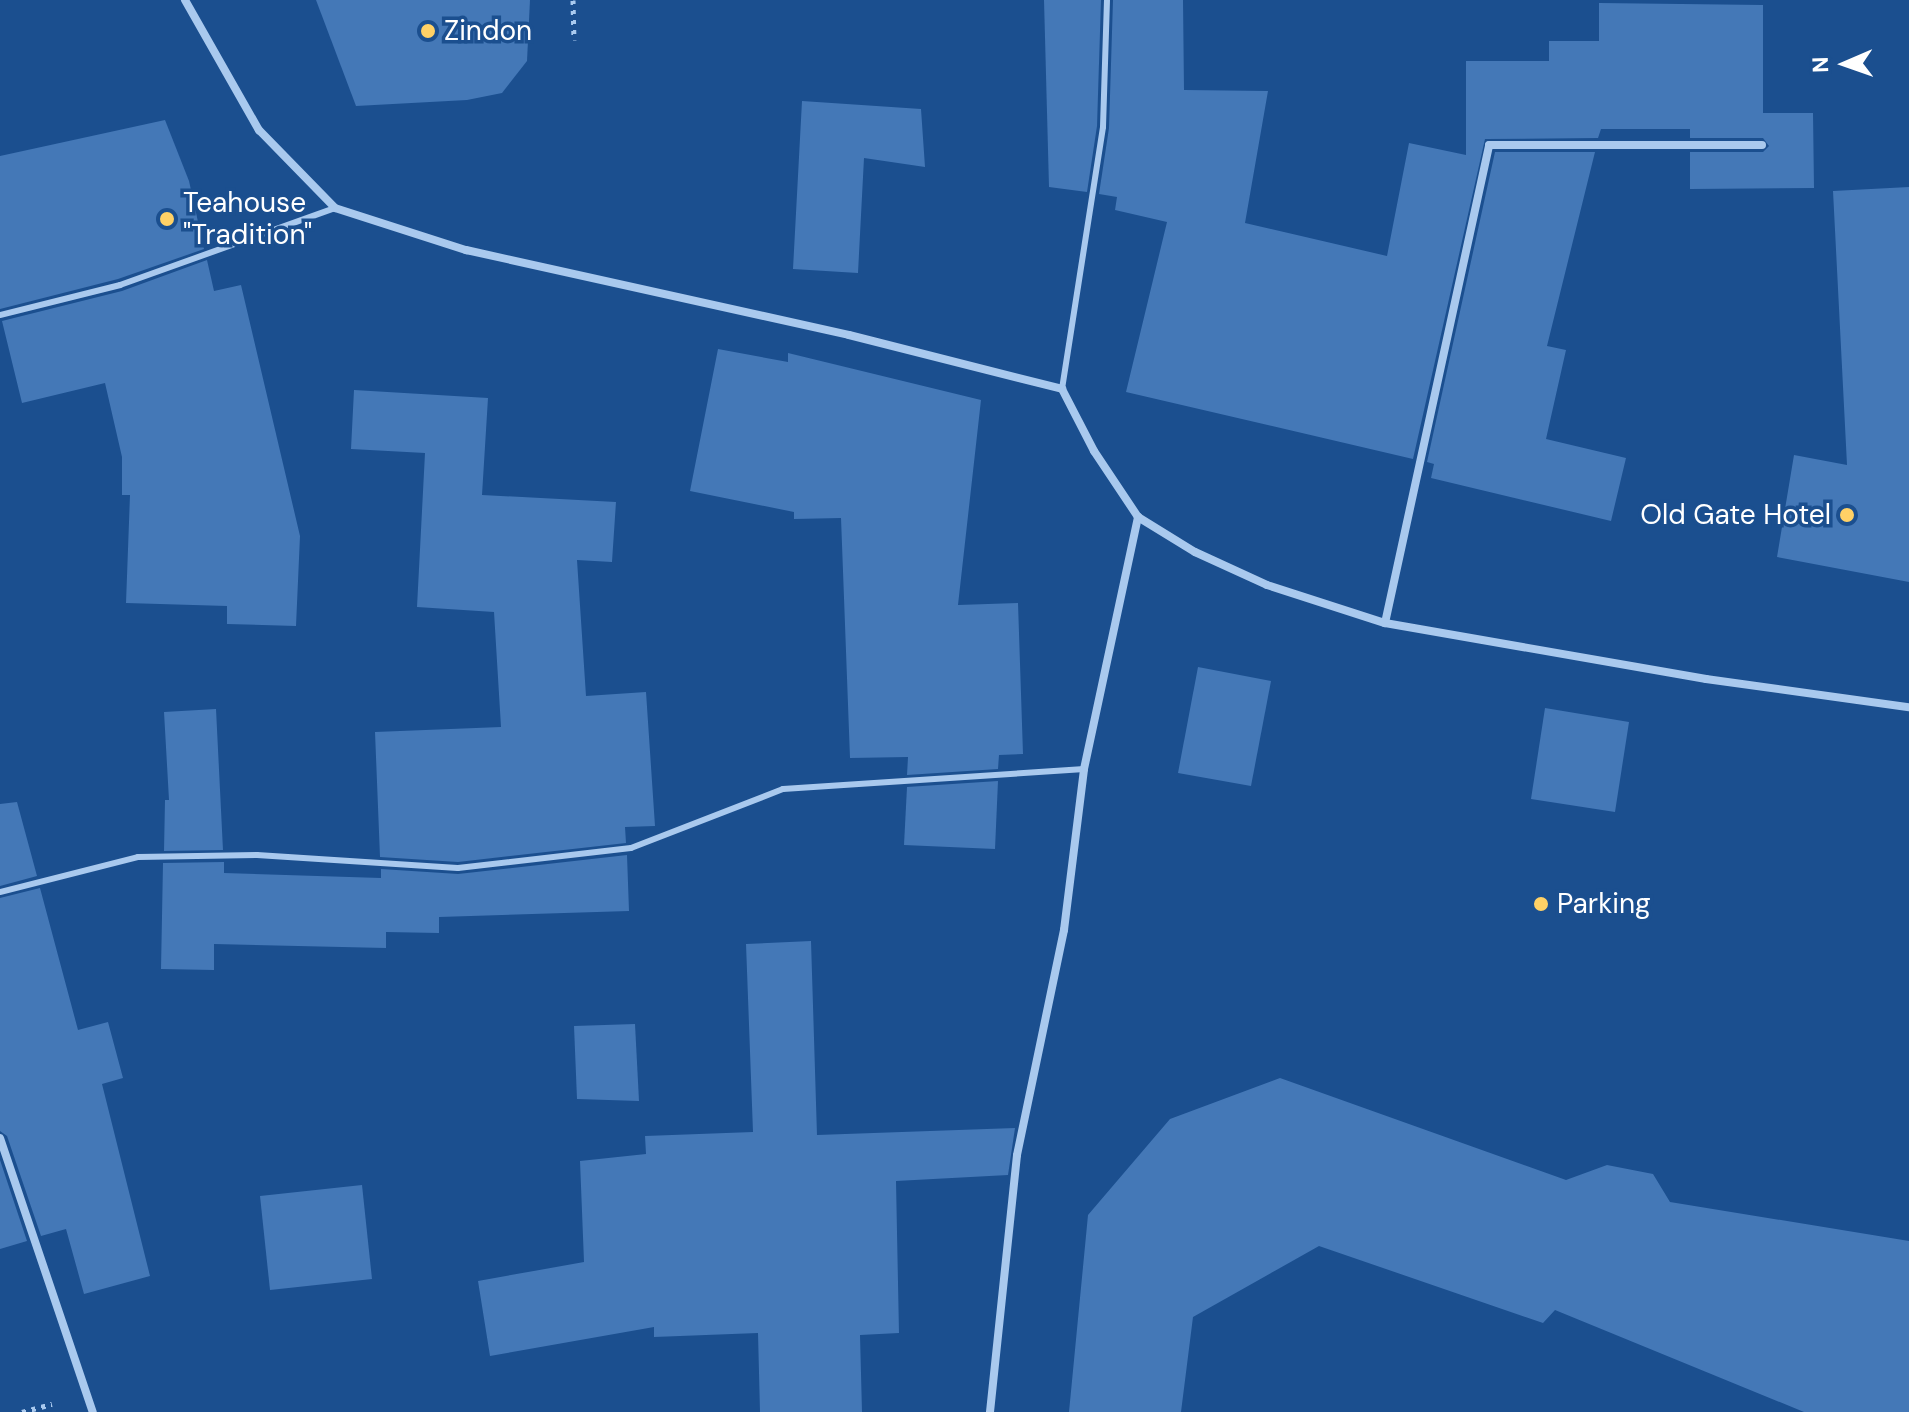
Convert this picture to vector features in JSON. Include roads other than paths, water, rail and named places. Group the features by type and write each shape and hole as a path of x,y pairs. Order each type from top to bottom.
{"street":[{"path":"185,0 259,130 335,208 466,250 849,335 1062,389 1094,451 1138,517 1195,552 1267,585 1385,623 1706,679 1909,707"},
{"path":"1385,623 1489,145 1762,145"},
{"path":"990,1412 1017,1155 1064,930 1084,769 1138,517"},
{"path":"0,1138 93,1412"}],"lane":[{"path":"1062,389 1103,127 1107,0"},
{"path":"0,315 120,285 335,208"},
{"path":"0,892 138,857 257,855 458,868 631,848 783,789 1084,769"}],"place":[{"name":"Zindon","path":"428,31"},
{"name":"Teahouse \"Tradition\"","path":"167,219"},
{"name":"Old Gate Hotel","path":"1847,515"},
{"name":"Parking","path":"1541,904"}]}
